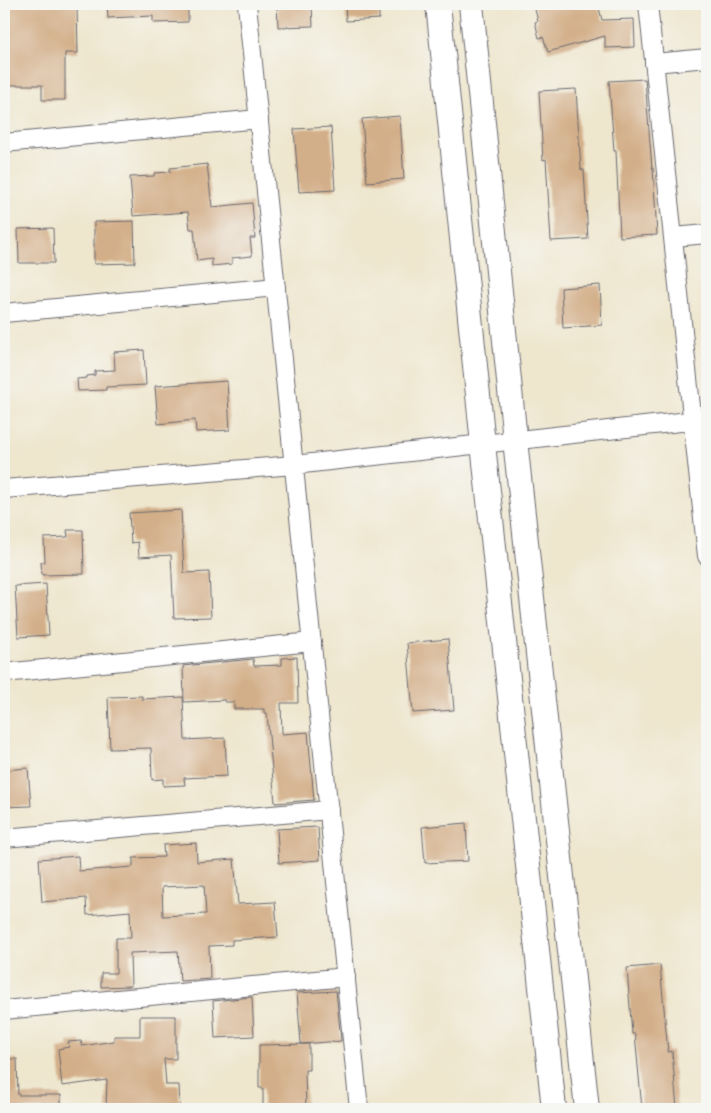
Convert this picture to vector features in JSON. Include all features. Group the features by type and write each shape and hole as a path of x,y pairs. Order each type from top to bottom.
{"main road":[{"path":"438,4 554,1109"},
{"path":"471,4 515,440 587,1109"}],"street":[{"path":"247,4 359,1109"},
{"path":"648,4 674,237 701,420 707,556"},
{"path":"654,63 707,58"},
{"path":"4,143 259,119"},
{"path":"674,237 707,234"},
{"path":"4,313 276,287"},
{"path":"4,489 294,465 701,420"},
{"path":"4,673 312,642"},
{"path":"4,838 329,810"},
{"path":"4,1010 346,977"}],"building":[{"path":"4,4 77,4 78,53 65,53 65,100 42,100 42,85 4,85"},
{"path":"107,4 188,4 188,22 153,23 153,16 108,18"},
{"path":"277,4 312,4 313,26 278,27"},
{"path":"345,4 379,4 379,19 346,21"},
{"path":"542,4 598,4 602,20 634,19 635,47 605,48 605,36 548,52 543,37 539,38 535,22 538,21 534,6"},
{"path":"645,79 657,235 620,237 616,151 614,151 609,81"},
{"path":"576,89 581,170 584,170 588,239 551,241 546,159 543,160 539,91"},
{"path":"400,116 404,179 367,182 362,119"},
{"path":"331,127 335,190 299,192 294,129"},
{"path":"207,164 212,207 252,203 255,238 250,238 252,256 232,258 232,264 212,266 212,259 197,261 194,229 190,229 188,212 133,216 130,177 154,176 154,173 170,172 170,168"},
{"path":"134,221 135,263 94,264 94,222"},
{"path":"53,228 54,263 19,263 18,229"},
{"path":"600,285 602,325 563,328 561,288"},
{"path":"144,350 146,385 106,387 106,390 78,391 77,379 95,375 95,371 115,370 114,352"},
{"path":"227,381 230,430 196,432 195,420 158,424 155,386"},
{"path":"181,510 184,573 209,572 211,617 174,618 171,555 139,557 138,542 131,543 129,513"},
{"path":"67,530 83,530 84,574 42,575 41,562 45,562 44,538 68,537"},
{"path":"46,584 49,635 18,637 15,586"},
{"path":"448,639 454,710 413,713 407,643"},
{"path":"297,657 298,703 281,703 282,734 308,732 314,800 275,803 267,713 264,713 264,709 234,709 234,702 225,702 225,700 184,702 183,666 253,659 254,666 282,665 282,658"},
{"path":"142,696 142,699 183,697 185,740 225,738 227,776 184,778 185,785 163,786 163,779 152,780 151,748 110,749 108,697"},
{"path":"28,768 31,806 4,807 4,770"},
{"path":"466,823 468,861 425,863 422,827"},
{"path":"318,827 320,860 279,863 277,829"},
{"path":"196,843 197,862 234,859 238,904 275,902 278,937 232,940 232,945 209,946 210,979 180,981 178,951 130,953 131,986 101,987 101,973 116,973 116,938 131,938 130,911 87,915 86,898 42,902 39,859 78,856 79,871 133,867 133,858 164,857 163,845","holes":["204,885 206,914 163,916 162,887"]},
{"path":"660,965 668,1052 672,1051 677,1109 642,1109 635,1034 632,1034 627,968"},
{"path":"336,991 341,1041 301,1044 297,993"},
{"path":"252,997 254,1036 215,1038 213,1001"},
{"path":"140,1016 176,1016 176,1059 164,1059 166,1085 179,1085 180,1109 106,1109 107,1080 62,1086 58,1049 69,1047 68,1042 81,1041 82,1046 114,1041 114,1036 140,1036"},
{"path":"309,1044 309,1070 305,1070 306,1109 263,1109 263,1088 259,1088 259,1045"},
{"path":"4,1059 17,1059 18,1095 61,1095 61,1109 4,1109"}]}
